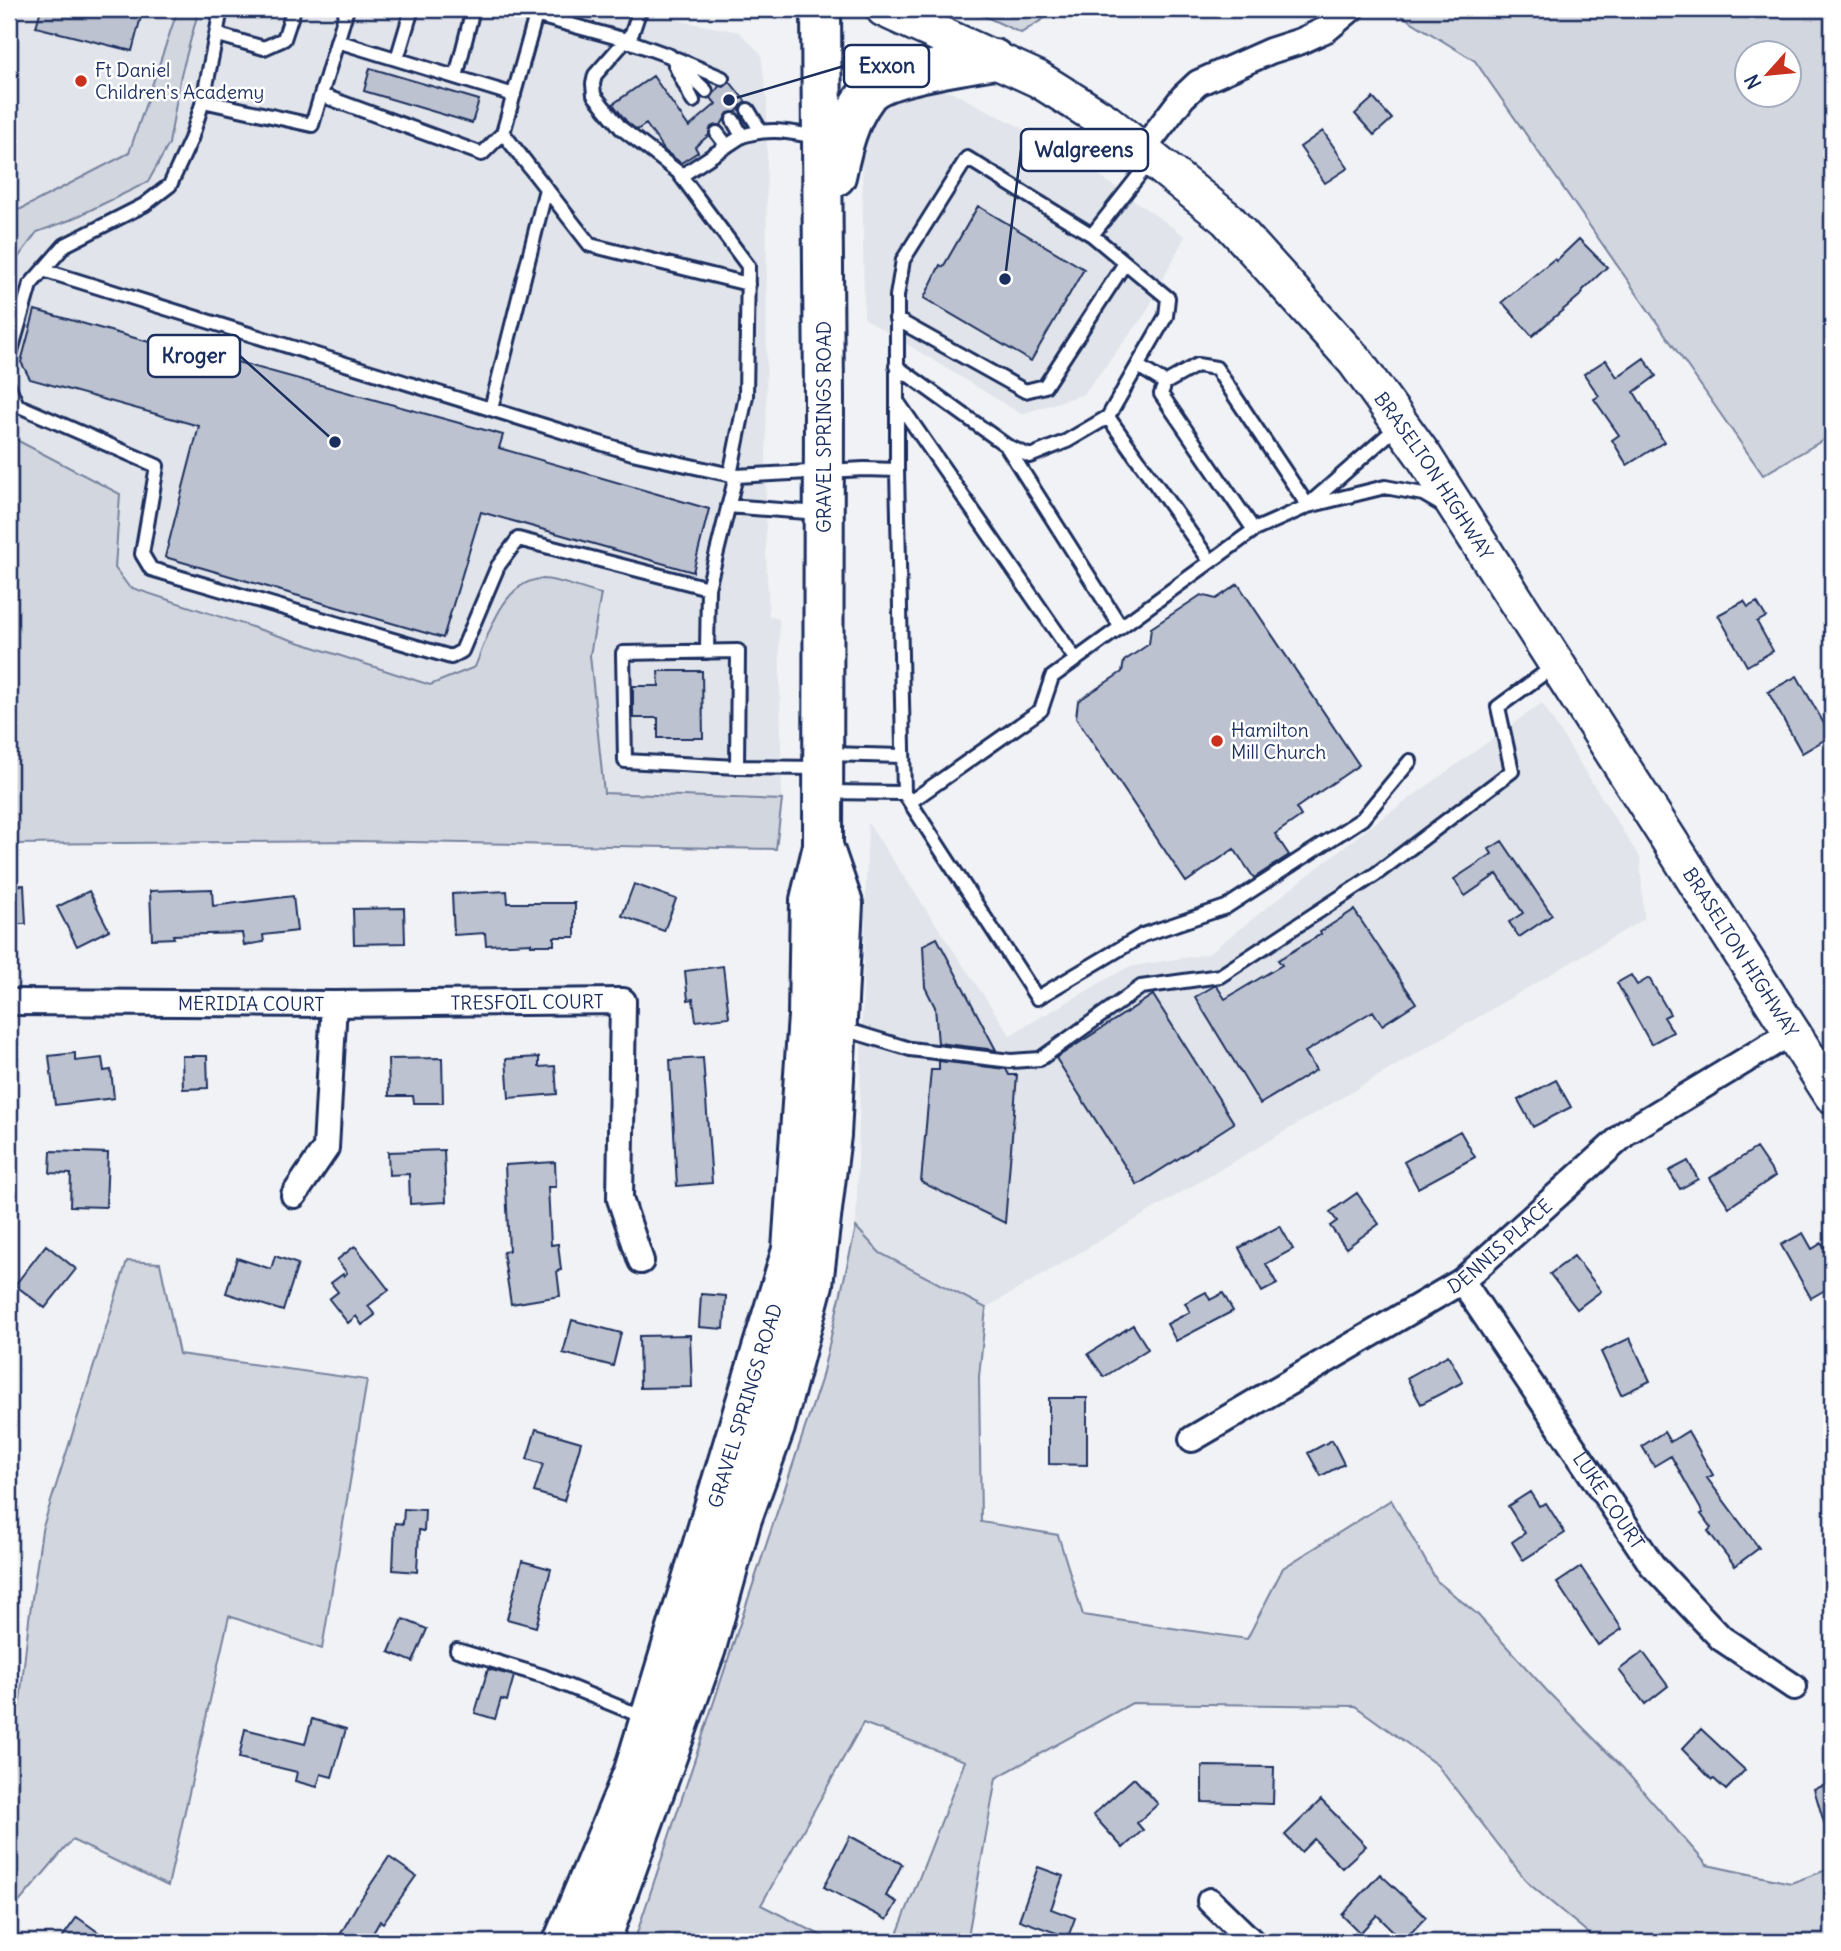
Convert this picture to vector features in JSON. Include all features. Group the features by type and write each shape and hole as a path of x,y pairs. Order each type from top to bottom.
{"main road":[{"name":"GRAVEL SPRINGS ROAD","path":"563,1942 634,1771 792,1250 808,1016 810,900 823,846 821,9"},
{"name":"BRASELTON HIGHWAY","path":"884,9 1049,86 1105,121 1227,219 1355,361 1463,517 1832,1095"},
{"path":"823,236 846,133 867,93 887,82 932,70 994,59"},
{"name":"GRAVEL SPRINGS ROAD","path":"600,1942 706,1648 742,1518 775,1427 813,1284 831,1135 842,904 823,846"}],"street":[{"path":"1147,155 1182,97 1198,83 1327,29 1351,9"},
{"name":"TRESFOIL COURT","path":"334,1004 623,1001 620,1199 641,1261"},
{"name":"MERIDIA COURT","path":"9,1002 334,1004 326,1148 294,1195"},
{"name":"DENNIS PLACE","path":"1192,1439 1462,1282 1626,1132 1792,1032"},
{"name":"LUKE COURT","path":"1462,1282 1652,1565 1721,1638 1794,1687"},
{"path":"1210,1901 1252,1942"}],"lane":[{"path":"9,358 30,285 65,245 145,205 170,185 191,139 203,101 221,9"},
{"path":"217,30 222,36 264,48 285,39 294,9"},
{"path":"203,101 312,125 347,9"},
{"path":"397,59 411,9"},
{"path":"456,77 473,9"},
{"path":"513,9 626,40 722,78"},
{"path":"640,9 632,33 596,75 594,95 621,128 681,176 748,266 746,396 729,506 708,588 708,652"},
{"path":"321,95 482,154 503,133 536,15"},
{"path":"337,41 514,95"},
{"path":"670,56 706,91"},
{"path":"670,56 693,101"},
{"path":"748,110 760,130"},
{"path":"733,120 742,136"},
{"path":"681,176 742,136 760,130 822,138"},
{"path":"503,133 590,245 748,284"},
{"path":"717,134 727,146"},
{"path":"1092,235 1147,155"},
{"path":"896,366 1007,446 1030,456 1067,441 1108,416 1166,316 1168,299 1092,235 967,158 903,260 897,296 896,366 902,755 907,797 1037,998 1143,935 1226,907 1362,820 1410,761"},
{"path":"491,409 546,189"},
{"path":"897,319 1025,391 1045,386 1125,263"},
{"path":"43,270 632,453 733,475 897,470"},
{"path":"1163,388 1197,365 1216,368 1308,506"},
{"path":"1138,366 1163,388 1254,530"},
{"path":"9,387 17,405 157,466 142,554 151,569 451,657 462,651 498,566 518,539 708,588"},
{"path":"897,401 1076,660"},
{"path":"1108,416 1210,561"},
{"path":"1308,506 1401,424"},
{"path":"1007,446 1121,627"},
{"path":"907,797 1041,710 1052,677 1254,530 1308,506 1385,486 1423,494 1463,517"},
{"path":"729,506 824,513"},
{"path":"737,767 738,652 623,653 625,761 737,767 823,771 902,755"},
{"path":"836,1032 857,1033 910,1049 1010,1061 1040,1059 1141,987 1220,976 1376,874 1512,771 1499,707 1558,664"},
{"path":"823,771 907,797"},
{"path":"457,1650 543,1676 649,1720"}],"shaded area":[{"name":"Ft Daniel Children's Academy","path":"9,9 178,9 129,153 21,209 9,211"},
{"path":"178,9 199,9 181,75 169,144 148,182 70,220 37,232 9,270 9,211 21,209 129,153"},
{"path":"199,9 645,9 686,22 739,32 761,54 767,102 766,553 769,616 779,619 782,800 604,793 590,655 600,594 501,605 475,667 430,685 129,587 115,568 120,494 9,436 9,270 37,232 70,220 148,182"},
{"path":"969,9 1059,9 1021,33"},
{"path":"1391,9 1832,9 1832,435 1763,475 1475,61"},
{"path":"904,87 952,92 1057,146 1185,236 1146,313 1084,394 1021,414 864,318 862,150 882,103"},
{"path":"9,436 120,494 115,568 129,587 430,685 475,667 498,612 517,589 528,582 548,579 601,594 590,655 604,793 782,800 776,849 356,841 9,844"},
{"path":"1542,703 1640,858 1644,919 986,1308 880,1253 856,1227 868,823 1010,1035 1128,967 1208,954 1359,835"},
{"path":"856,1227 880,1253 986,1308 979,1377 981,1522 1058,1535 1083,1615 1247,1639 1283,1568 1391,1500 1437,1581 1477,1614 1549,1693 1623,1768 1707,1865 1791,1883 1832,1868 1832,1942 1599,1942 1528,1883 1437,1765 1355,1706 1132,1703 996,1778 967,1942 894,1942 965,1761 863,1723 761,1905 834,1942 634,1942 821,1380"},
{"path":"127,1261 160,1263 179,1354 367,1380 322,1649 229,1616 168,1886 72,1840 9,1914 9,1801 29,1619 42,1530"}],"building":[{"path":"41,9 143,9 132,51 36,27"},
{"path":"370,68 479,100 472,123 364,91"},
{"path":"653,76 689,127 716,104 711,98 719,86 724,87 730,82 746,102 736,112 728,113 721,125 711,127 709,135 695,147 698,152 681,163 665,151 646,124 637,130 613,104"},
{"path":"1373,98 1392,119 1374,135 1355,114"},
{"path":"1323,131 1348,168 1325,183 1300,147"},
{"path":"978,206 1084,269 1031,361 924,298 940,265 943,267"},
{"path":"1579,239 1607,267 1583,293 1532,336 1502,302 1554,259 1556,261"},
{"path":"35,310 217,361 219,357 503,435 499,448 709,509 693,572 481,512 443,638 165,557 199,426 30,379 21,362"},
{"path":"1644,358 1656,376 1634,392 1664,442 1627,465 1612,440 1619,435 1594,399 1599,396 1584,374 1606,360 1617,377"},
{"name":"Hamilton Mill Church","path":"1238,584 1359,765 1296,808 1301,816 1275,834 1289,855 1254,878 1234,849 1186,882 1076,718 1078,701 1122,672 1124,661 1149,644 1151,628 1201,595 1216,599"},
{"path":"1744,601 1748,607 1757,602 1766,617 1757,622 1773,651 1747,666 1718,615"},
{"path":"658,671 702,671 703,738 658,738 658,718 633,718 633,686 659,686"},
{"path":"1797,676 1831,736 1802,753 1768,692"},
{"path":"1502,841 1552,915 1519,937 1509,922 1523,913 1497,874 1465,896 1454,879 1492,854 1489,849"},
{"path":"634,884 676,899 664,931 622,916"},
{"path":"24,885 26,924 9,924 9,886"},
{"path":"212,889 213,906 293,896 297,931 263,935 264,942 244,945 242,933 173,935 174,938 152,939 150,891"},
{"path":"89,891 109,930 77,946 57,907"},
{"path":"507,891 508,903 575,903 575,937 554,937 554,945 486,945 485,933 454,935 452,894"},
{"path":"404,908 405,943 354,944 353,909"},
{"path":"1354,910 1416,1003 1382,1025 1373,1011 1305,1052 1316,1070 1260,1104 1195,997 1216,985 1225,999 1282,965 1278,960"},
{"path":"937,938 996,1050 938,1043 935,1007 925,987 923,945"},
{"path":"723,966 729,1017 696,1021 693,999 688,1000 685,971"},
{"path":"1631,975 1637,985 1649,978 1670,1014 1664,1017 1673,1032 1651,1044 1617,983"},
{"path":"1153,995 1234,1123 1137,1185 1056,1058"},
{"path":"75,1053 75,1061 102,1058 104,1071 111,1070 114,1098 55,1105 49,1056"},
{"path":"182,1056 207,1056 208,1088 183,1089"},
{"path":"539,1057 539,1067 555,1066 557,1094 509,1098 506,1059"},
{"path":"442,1058 443,1103 414,1103 413,1096 389,1096 388,1059"},
{"path":"703,1058 712,1183 677,1186 670,1060"},
{"path":"939,1061 1006,1069 1009,1075 1017,1075 1005,1223 921,1182 931,1070 939,1070"},
{"path":"1556,1080 1571,1107 1533,1127 1518,1100"},
{"path":"1460,1131 1475,1157 1418,1188 1404,1162"},
{"path":"1756,1148 1775,1176 1729,1207 1710,1178"},
{"path":"444,1150 446,1202 410,1204 409,1174 389,1175 388,1152"},
{"path":"51,1151 108,1153 106,1207 70,1206 71,1174 50,1173"},
{"path":"1688,1161 1698,1179 1680,1189 1669,1171"},
{"path":"555,1162 556,1187 548,1187 551,1245 558,1244 561,1270 557,1271 560,1296 511,1304 503,1252 509,1251 505,1165"},
{"path":"1357,1193 1379,1224 1346,1248 1330,1226 1337,1221 1330,1212"},
{"path":"1280,1226 1293,1249 1266,1264 1277,1284 1262,1292 1239,1248"},
{"path":"1803,1233 1812,1249 1822,1243 1832,1261 1832,1286 1811,1298 1781,1245"},
{"path":"46,1245 76,1269 45,1308 15,1285"},
{"path":"355,1246 389,1290 368,1306 375,1315 362,1325 356,1316 348,1323 329,1299 338,1292 331,1283 347,1273 337,1260"},
{"path":"275,1256 298,1264 283,1311 226,1293 237,1258 271,1269"},
{"path":"1574,1256 1601,1291 1577,1309 1550,1274"},
{"path":"1206,1292 1210,1300 1223,1293 1233,1311 1176,1341 1167,1324 1190,1312 1185,1303"},
{"path":"701,1294 726,1296 724,1329 699,1327"},
{"path":"572,1320 621,1333 613,1366 563,1353"},
{"path":"1133,1325 1148,1349 1104,1377 1088,1354"},
{"path":"690,1335 692,1387 640,1388 639,1336"},
{"path":"1630,1338 1650,1381 1621,1395 1601,1352"},
{"path":"1448,1355 1463,1382 1421,1404 1407,1378"},
{"path":"1049,1398 1087,1398 1087,1465 1049,1464"},
{"path":"536,1429 581,1442 564,1501 534,1492 543,1464 527,1459"},
{"path":"1688,1431 1713,1475 1707,1478 1759,1548 1735,1566 1708,1531 1711,1528 1671,1456 1654,1466 1642,1446 1664,1432 1670,1442"},
{"path":"1332,1440 1344,1464 1321,1476 1308,1453"},
{"path":"1530,1492 1539,1506 1546,1503 1565,1533 1523,1560 1512,1542 1525,1533 1508,1506"},
{"path":"404,1509 425,1510 424,1531 419,1530 417,1572 393,1570 395,1523 403,1524"},
{"path":"522,1561 551,1569 536,1627 507,1619"},
{"path":"1581,1567 1622,1629 1598,1645 1557,1583"},
{"path":"403,1619 427,1629 413,1662 389,1652"},
{"path":"1643,1652 1668,1686 1645,1704 1619,1670"},
{"path":"488,1669 514,1676 507,1701 501,1699 495,1719 475,1713"},
{"path":"312,1719 346,1729 332,1777 321,1774 317,1787 295,1781 297,1772 239,1758 245,1729 305,1744"},
{"path":"1701,1729 1745,1770 1726,1790 1712,1780 1682,1749"},
{"path":"1202,1766 1274,1767 1273,1804 1202,1802"},
{"path":"1134,1778 1158,1804 1137,1823 1143,1830 1123,1848 1093,1815"},
{"path":"1832,1783 1832,1835 1828,1836 1814,1789"},
{"path":"1321,1800 1366,1846 1342,1868 1314,1839 1301,1852 1285,1835"},
{"path":"850,1836 902,1864 886,1896 897,1902 887,1920 824,1887"},
{"path":"389,1857 416,1876 383,1923 380,1921 368,1942 336,1942 357,1905"},
{"path":"1038,1867 1063,1876 1051,1909 1075,1918 1068,1937 1019,1920"},
{"path":"1380,1874 1426,1917 1403,1941 1377,1915 1360,1933 1342,1915"},
{"path":"77,1917 112,1942 59,1942"}],"place":[{"name":"Ft Daniel Children's Academy","path":"81,81"},
{"name":"Exxon","path":"729,100"},
{"name":"Walgreens","path":"1005,279"},
{"name":"Kroger","path":"335,442"},
{"name":"Hamilton Mill Church","path":"1217,741"}]}
